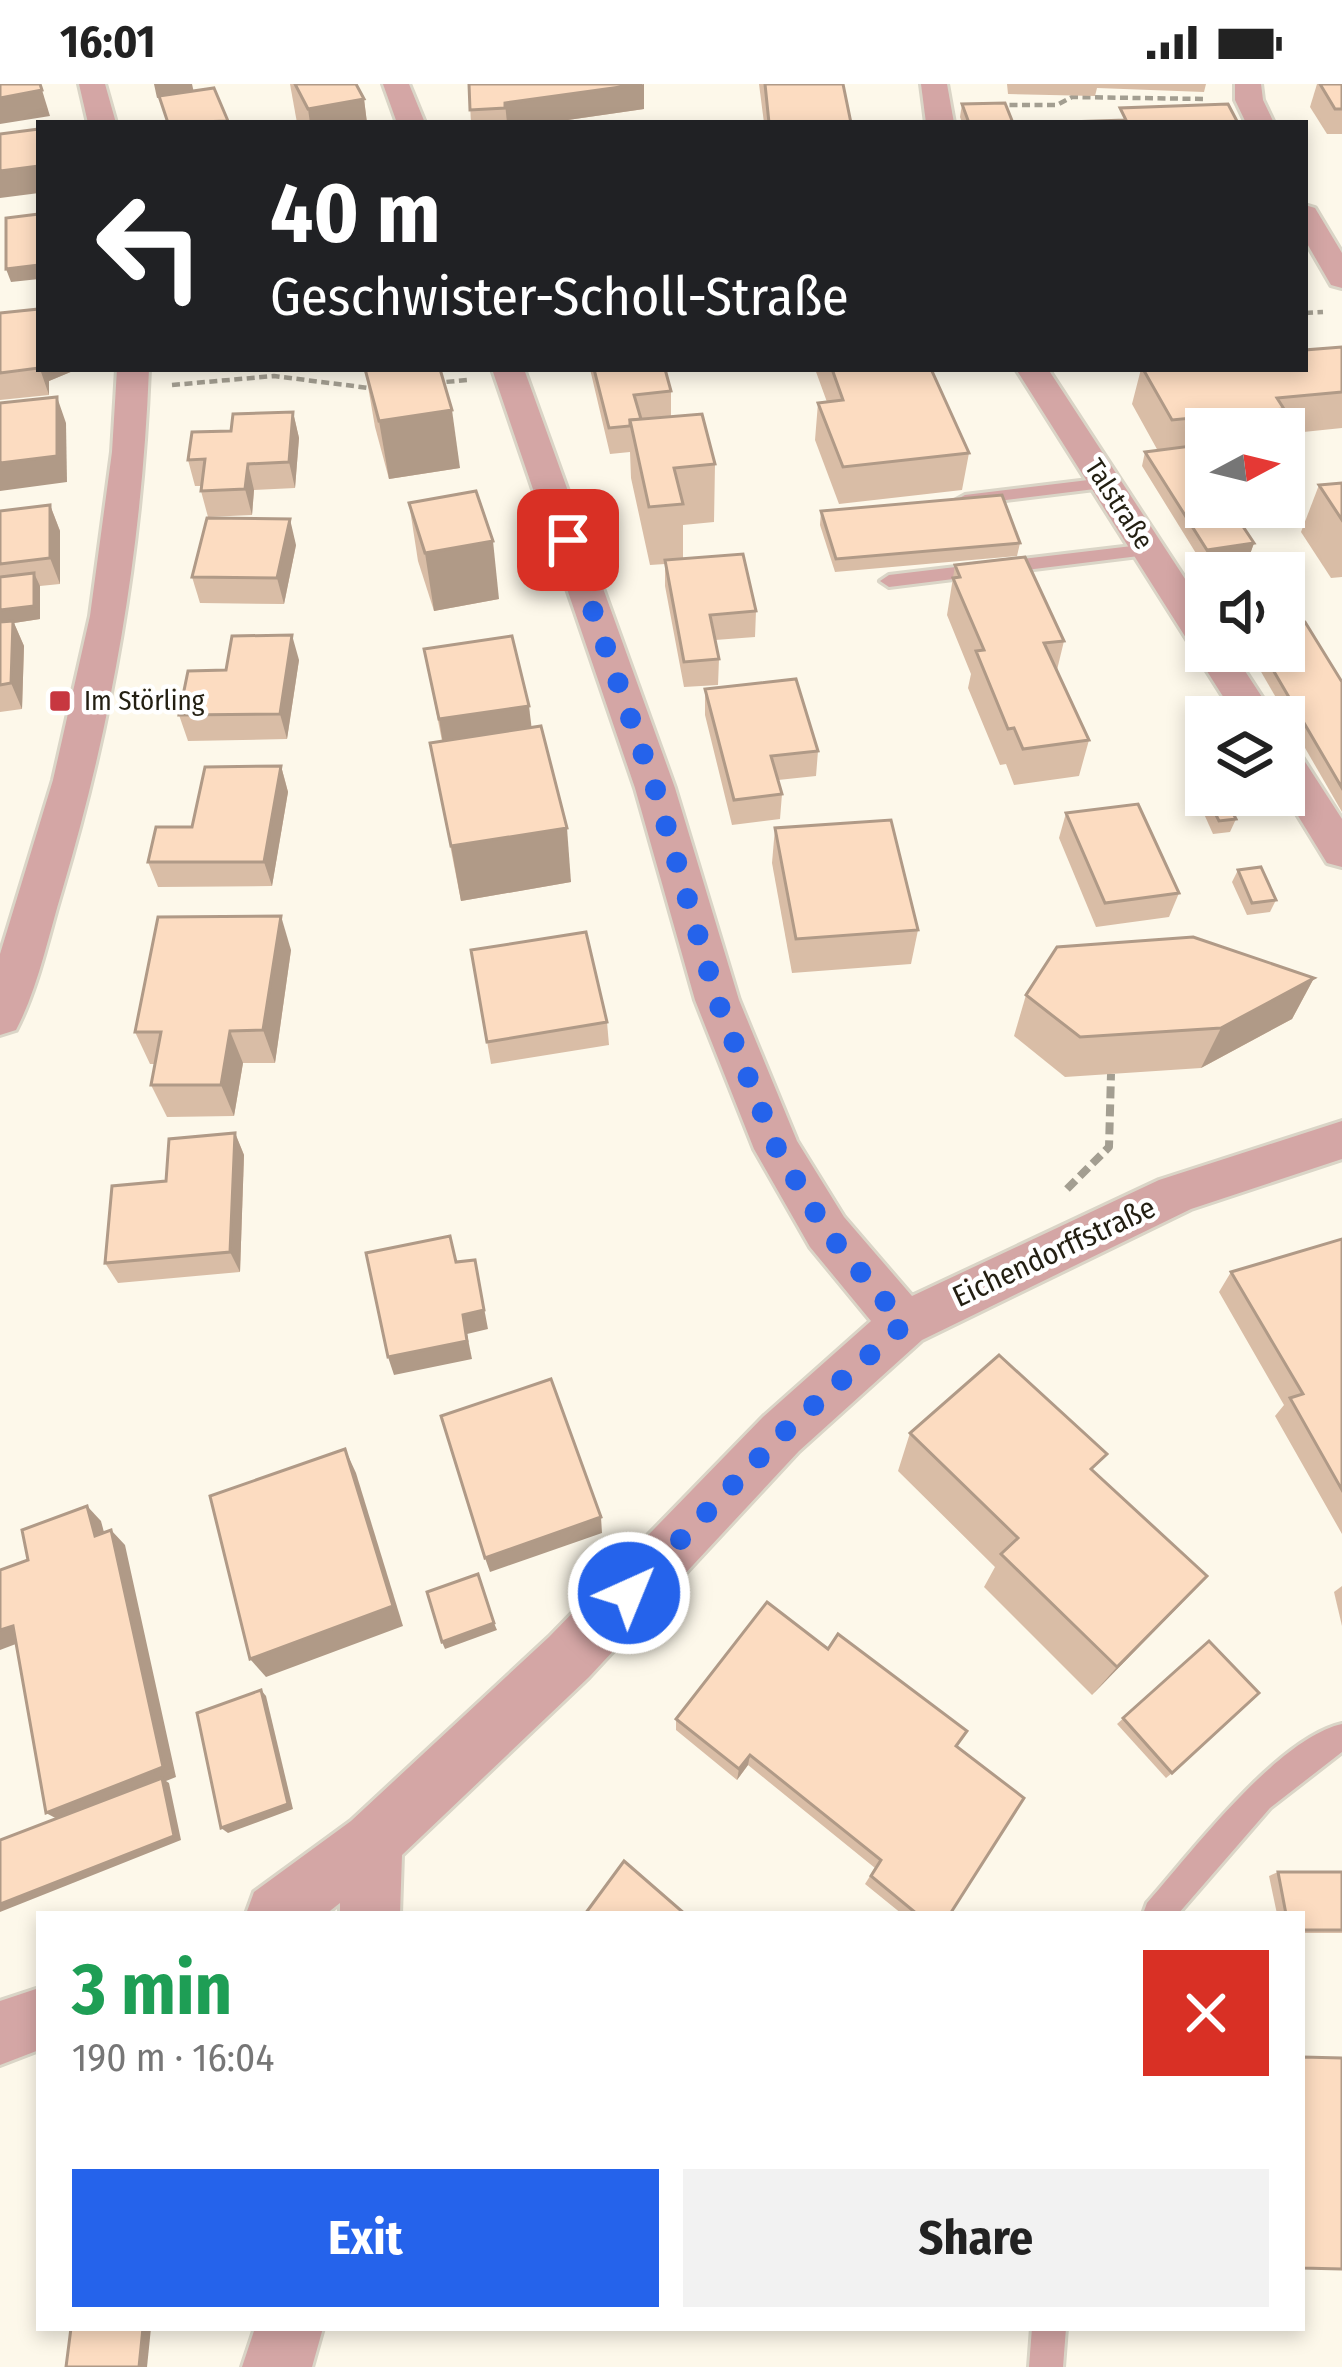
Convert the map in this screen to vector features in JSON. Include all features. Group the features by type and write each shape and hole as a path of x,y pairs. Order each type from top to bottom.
{"street":[{"path":"92,84 101,120"},
{"path":"396,84 410,120"},
{"path":"1321,228 1342,279"},
{"path":"509,372 655,788 717,1000 777,1149 827,1232 904,1324"},
{"name":"Talstraße","path":"1034,372 1185,607"},
{"path":"0,1018 49,866 91,700 126,496 132,379"},
{"path":"1305,794 1342,852"},
{"name":"Eichendorffstraße","path":"279,1911 372,1842 569,1657 781,1435 904,1324 1176,1194 1342,1140"},
{"path":"370,1911 372,1842"},
{"path":"0,2033 36,2020"},
{"path":"277,2367 288,2331"}],"lane":[{"path":"946,502 1105,483"},
{"path":"889,581 1149,550"},
{"path":"1161,1911 1260,1798 1329,1741 1342,1738"},
{"path":"1046,2367 1049,2331"}],"path":[{"path":"937,104 1042,106 1067,103 1072,97 1252,102"},
{"path":"419,385 509,372"},
{"path":"132,379 274,376 374,389 396,387"}],"building":[{"path":"0,84 40,84 42,90 0,98"},
{"path":"295,84 356,84 364,99 308,109"},
{"path":"469,84 642,84 470,110"},
{"path":"765,84 843,84 850,120 769,120"},
{"path":"1320,84 1342,84 1342,109 1335,109"},
{"path":"214,88 228,120 167,120 159,96"},
{"path":"1005,103 1012,120 968,120 962,104"},
{"path":"1228,104 1236,120 1126,120 1120,108"},
{"path":"36,129 36,166 0,171 0,134"},
{"path":"36,214 36,265 6,269 6,218"},
{"path":"36,309 36,368 0,373 0,313"},
{"path":"1342,347 1342,392 1277,398 1283,408 1185,408 1185,419 1172,420 1145,372 1308,372 1308,350"},
{"path":"366,372 441,372 452,410 379,421"},
{"path":"595,372 666,372 671,391 634,395 641,419 630,420 630,426 609,428"},
{"path":"833,372 932,372 969,453 843,467 818,403 843,400"},
{"path":"57,397 57,456 0,463 0,403"},
{"path":"293,412 289,462 248,464 245,489 201,491 205,459 188,460 192,432 231,431 233,414"},
{"path":"702,414 715,464 674,468 683,504 649,507 630,420"},
{"path":"1185,447 1185,515 1145,452"},
{"path":"1342,483 1342,520 1319,485"},
{"path":"476,491 493,541 425,553 409,503"},
{"path":"1002,495 1020,543 836,559 821,511"},
{"path":"50,505 50,558 0,564 0,511"},
{"path":"207,518 290,519 277,578 192,577"},
{"path":"1193,528 1244,528 1254,543 1207,550"},
{"path":"743,554 756,611 710,615 719,659 684,662 665,560"},
{"path":"1025,557 1064,641 1044,643 1089,740 1023,749 1014,728 1008,729 976,651 984,650 953,578 960,577 955,565"},
{"path":"34,573 34,606 0,610 0,577"},
{"path":"13,621 11,683 0,685 0,622"},
{"path":"1305,622 1342,682 1342,788 1305,725 1305,696 1288,696 1274,672 1305,672"},
{"path":"292,635 280,714 179,715 188,671 226,670 232,636"},
{"path":"512,636 529,706 439,719 424,649"},
{"path":"796,679 818,751 771,756 782,794 734,800 705,689"},
{"path":"541,726 567,828 451,846 430,743"},
{"path":"281,766 264,862 148,862 156,827 192,827 205,767"},
{"path":"1138,804 1179,893 1105,903 1066,813"},
{"path":"891,820 918,930 796,939 775,828"},
{"path":"1261,867 1276,900 1252,903 1238,870"},
{"path":"281,916 263,1030 230,1031 221,1085 151,1085 161,1032 135,1032 158,917"},
{"path":"586,932 607,1022 487,1042 471,950"},
{"path":"1193,937 1314,978 1221,1028 1080,1037 1026,995 1057,947"},
{"path":"235,1133 230,1252 105,1263 112,1186 166,1181 169,1139"},
{"path":"450,1236 456,1262 475,1260 484,1310 463,1315 467,1341 388,1357 366,1253"},
{"path":"1342,1239 1342,1490 1290,1398 1303,1394 1231,1272"},
{"path":"999,1355 1107,1454 1091,1469 1207,1576 1117,1667 1001,1554 1018,1538 910,1433"},
{"path":"551,1379 601,1517 485,1558 441,1416"},
{"path":"345,1449 393,1606 250,1659 210,1496"},
{"path":"87,1506 95,1536 111,1530 163,1767 46,1813 13,1626 0,1630 0,1570 28,1560 22,1530"},
{"path":"478,1574 494,1623 442,1642 427,1592"},
{"path":"767,1602 828,1649 838,1634 967,1731 956,1746 1024,1798 952,1911 913,1911 871,1876 881,1860 750,1755 739,1769 676,1719"},
{"path":"1209,1641 1259,1693 1172,1773 1123,1718"},
{"path":"261,1690 288,1804 221,1828 197,1713"},
{"path":"162,1778 174,1836 0,1904 0,1840"},
{"path":"624,1861 682,1911 587,1911"},
{"path":"1278,1872 1342,1872 1342,1930 1305,1930 1305,1911 1285,1911"},
{"path":"1305,2057 1342,2058 1342,2269 1305,2268"},
{"path":"71,2331 143,2331 139,2367 66,2367"}],"place":[{"name":"Im Störling","path":"60,701"}],"route":[{"path":"568,540 655,788 717,1000 777,1149 827,1232 904,1324 781,1435 629,1593"}]}
